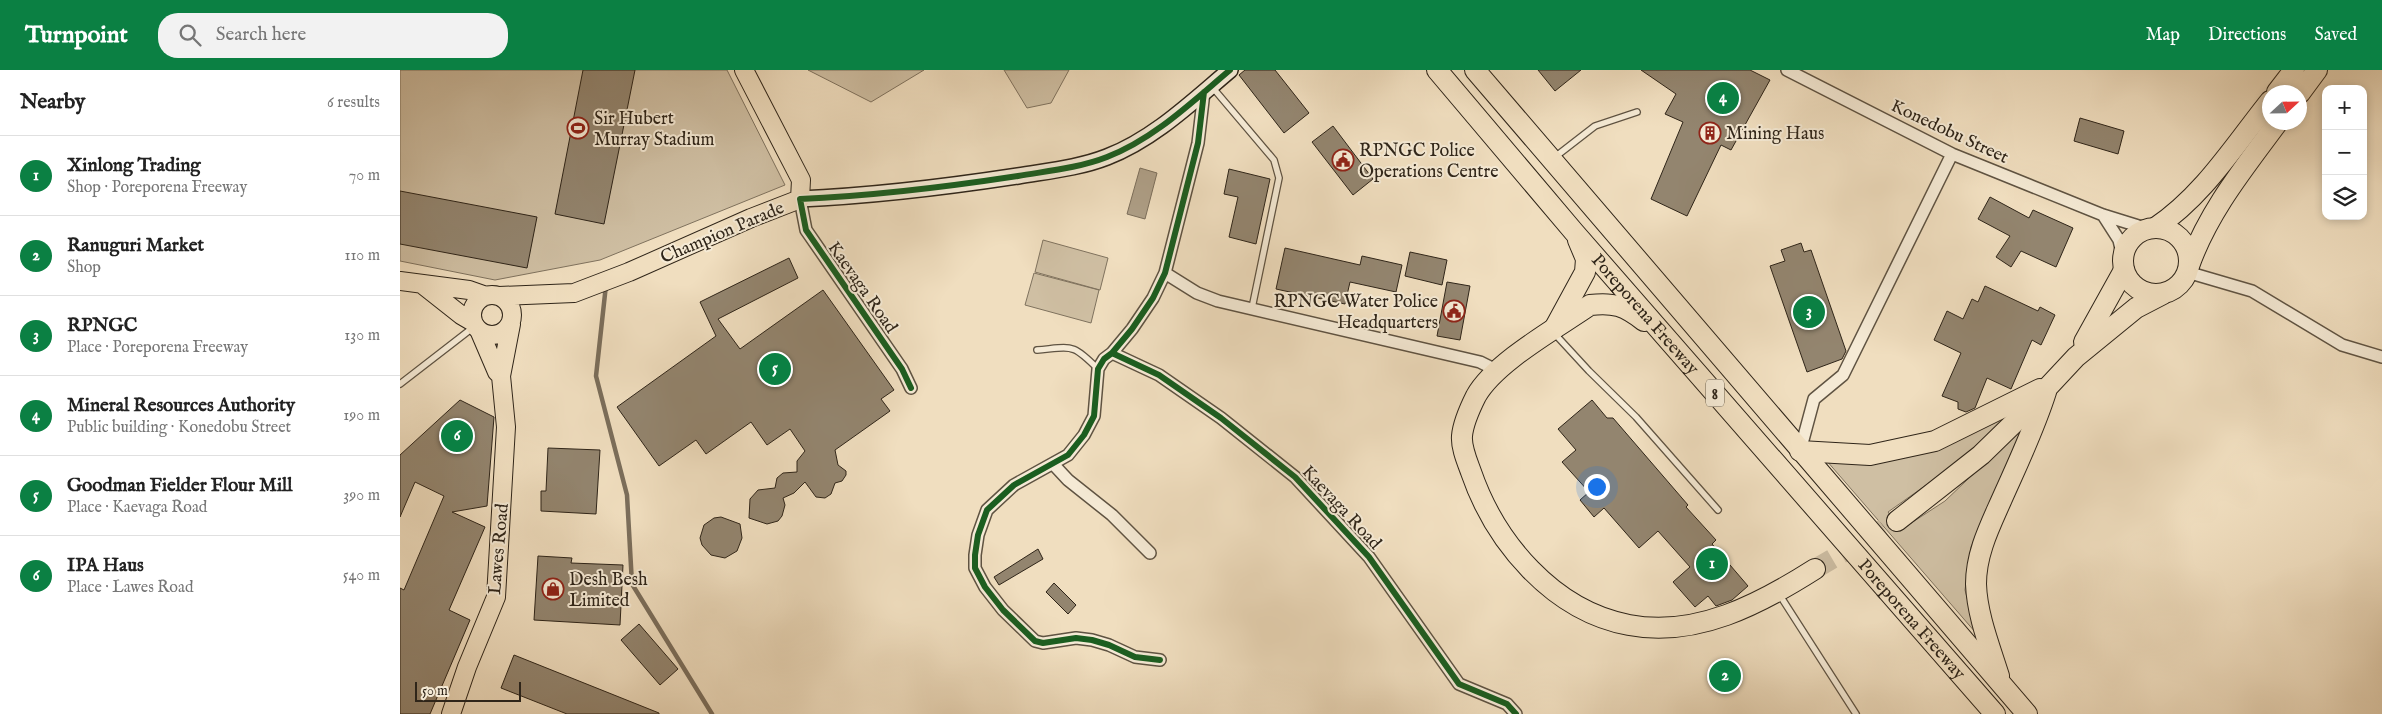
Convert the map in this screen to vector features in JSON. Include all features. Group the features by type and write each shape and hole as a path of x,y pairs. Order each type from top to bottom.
{"highway":[{"name":"Poreporena Freeway","path":"1437,70 1574,232 1995,714"},
{"name":"Poreporena Freeway","path":"1475,70 1800,451 2028,714"},
{"path":"2282,85 2294,70"},
{"path":"2306,85 2317,70"},
{"path":"2076,356 2102,312 2123,264 2131,239 2177,213 2195,196 2262,111"},
{"path":"1898,521 1981,456 2076,356 2136,308 2178,286 2188,269 2198,240 2227,191 2272,130"},
{"path":"2151,228 2169,230 2180,239 2188,251 2188,269"},
{"path":"1553,331 1584,272 1586,259 1574,232"},
{"path":"2123,264 2129,281 2138,289 2150,294 2162,294"},
{"path":"1673,344 1631,312 1608,303 1590,305 1496,370 1476,396 1462,436 1467,462 1477,493 1501,531 1518,555 1543,583 1556,593 1585,612 1629,625 1659,628 1704,624 1778,592 1815,568"},
{"path":"1800,451 1870,455 1934,441 2048,385"},
{"path":"2000,683 1980,608 1976,586 1977,562 1986,535 2037,420 2048,385"}],"main road":[{"name":"Champion Parade","path":"400,281 469,290 492,296 537,296 574,293 629,272 751,218 800,199 801,180 744,70"},
{"name":"Champion Parade","path":"423,285 476,326"},
{"path":"511,320 508,304 492,296 474,306 476,326 493,335 500,333 537,296"},
{"name":"Lawes Road","path":"452,713 467,667 496,597 506,427 501,376 511,320"},
{"name":"Lawes Road","path":"476,326 497,372 501,376"}],"street":[{"path":"800,199 841,197 967,184 1076,166 1107,157 1134,144 1177,114 1230,70"},
{"name":"Konedobu Street","path":"1787,70 1952,154 2103,215 2151,228"},
{"path":"1160,660 1135,657 1109,645 1092,640 1076,638 1039,643 1003,610 985,587 975,568 975,555 978,535 987,510 1014,485 1054,465 1068,455 1090,425 1095,408 1098,369 1104,359 1112,353 1132,328 1153,298 1165,273 1198,143 1208,89"},
{"path":"1800,451 1814,399 1843,375 1952,154"},
{"name":"Kaevaga Road","path":"800,199 806,230 902,368 911,388"},
{"path":"2103,215 2119,240 2123,264"},
{"path":"2188,269 2252,291 2342,345 2382,356"},
{"path":"1165,273 1197,293 1218,301 1480,362 1496,370"},
{"name":"Kaevaga Road","path":"1112,353 1159,376 1221,418 1294,477 1369,557 1459,684 1507,704 1516,714"},
{"path":"1054,465 1068,480 1112,515 1150,553"}],"lane":[{"path":"1208,89 1274,160 1279,178 1252,308"},
{"path":"1552,160 1595,126 1637,112"},
{"path":"400,384 476,326"},
{"path":"1553,331 1589,371 1636,417 1718,510"},
{"path":"1037,350 1067,348 1078,350 1098,369"},
{"path":"1778,592 1856,714"}],"shaded area":[{"name":"Sir Hubert Murray Stadium","path":"400,70 727,70 785,185 600,260 495,280 400,261"},
{"path":"808,70 924,70 871,102"},
{"path":"1004,70 1069,70 1051,103 1027,108"},
{"path":"1140,168 1157,173 1145,219 1127,214"},
{"path":"1043,240 1108,258 1100,290 1035,272"},
{"path":"1034,273 1099,290 1091,323 1025,305"},
{"path":"2018,408 1953,466 1888,512 1902,529 1945,501 2032,418 1971,547 1965,590 1976,633 1826,460"}],"building":[{"path":"583,70 635,70 604,224 555,214"},
{"path":"1245,70 1275,70 1309,113 1284,133 1239,75"},
{"path":"1538,70 1581,70 1555,91"},
{"name":"Mining Haus","path":"1641,70 1750,70 1770,80 1731,150 1721,145 1687,216 1651,199 1683,122 1665,114 1676,94"},
{"path":"2080,118 2124,131 2118,154 2074,141"},
{"name":"RPNGC Police Operations Centre","path":"1333,126 1373,179 1353,195 1312,142"},
{"path":"1229,169 1270,179 1256,244 1229,237 1238,197 1224,194"},
{"path":"400,191 537,217 527,268 400,244"},
{"path":"1990,197 2029,218 2033,210 2073,228 2056,267 2021,251 2011,267 1996,257 2010,236 1978,219"},
{"path":"1801,243 1804,252 1811,250 1846,351 1842,359 1807,372 1770,266 1785,261 1781,250"},
{"path":"1285,248 1360,265 1362,256 1402,265 1396,292 1350,282 1345,304 1276,289"},
{"path":"1410,252 1447,260 1442,285 1405,276"},
{"path":"789,258 798,278 718,319 740,349 823,290 894,390 881,399 890,411 835,450 838,465 846,471 846,475 842,481 835,483 831,494 825,498 816,497 805,482 794,493 783,498 785,505 782,516 778,521 767,524 749,518 750,499 758,490 775,488 777,478 783,473 797,472 797,461 805,451 790,429 767,445 751,422 706,454 696,440 659,466 617,407 716,336 700,302"},
{"name":"RPNGC Water Police Headquarters","path":"1447,282 1470,286 1460,340 1437,336"},
{"path":"1985,286 2038,311 2040,307 2055,315 2041,345 2032,340 2011,389 1987,378 1975,408 1966,412 1958,409 1958,402 1942,396 1961,353 1934,340 1947,311 1963,319 1972,299 1978,302"},
{"path":"460,400 494,417 487,506 452,512 485,527 449,610 470,620 430,714 400,714 400,588 404,590 444,496 415,482 400,517 400,455"},
{"path":"1592,400 1607,418 1613,418 1688,505 1686,507 1716,540 1712,544 1748,586 1732,600 1716,606 1708,596 1695,607 1673,582 1690,567 1658,531 1639,548 1604,508 1594,517 1580,500 1589,492 1562,462 1576,450 1558,429"},
{"path":"548,448 600,450 596,514 541,511 541,491 546,491"},
{"path":"721,517 740,524 742,538 737,551 725,558 711,555 702,545 700,538 704,525 714,518"},
{"path":"1038,549 1043,559 999,585 994,577"},
{"path":"538,556 572,558 571,563 623,565 620,625 534,620"},
{"path":"1054,583 1076,605 1068,614 1046,592"},
{"path":"639,624 678,669 660,685 621,640"},
{"path":"514,655 659,714 567,714 501,688"}],"waterway":[{"path":"606,285 596,376 627,495 632,584 712,714"}],"tunnel":[{"path":"1815,569 1897,521"}],"cycle path":[{"path":"911,388 902,369 806,230 800,199 964,184 1063,169 1096,161 1124,149 1157,130 1230,70"},
{"path":"1160,660 1135,657 1109,645 1092,640 1076,638 1043,643 1035,641 1003,610 985,587 975,568 975,555 978,535 987,510 1014,485 1068,455 1084,435 1094,416 1098,369 1104,359 1112,353 1132,329 1153,298 1165,273 1198,143 1204,92"},
{"path":"1112,353 1159,375 1221,418 1295,477 1369,557 1459,684 1507,704 1516,714"}],"place":[{"name":"Mineral Resources Authority","path":"1723,98"},
{"name":"Sir Hubert Murray Stadium","path":"578,128"},
{"name":"Mining Haus","path":"1710,133"},
{"name":"RPNGC Police Operations Centre","path":"1343,160"},
{"name":"RPNGC Water Police Headquarters","path":"1454,311"},
{"name":"RPNGC","path":"1809,312"},
{"name":"Goodman Fielder Flour Mill","path":"775,369"},
{"name":"IPA Haus","path":"457,436"},
{"name":"Xinlong Trading","path":"1712,564"},
{"name":"Desh Besh Limited","path":"553,589"},
{"name":"Ranuguri Market","path":"1725,676"}]}
